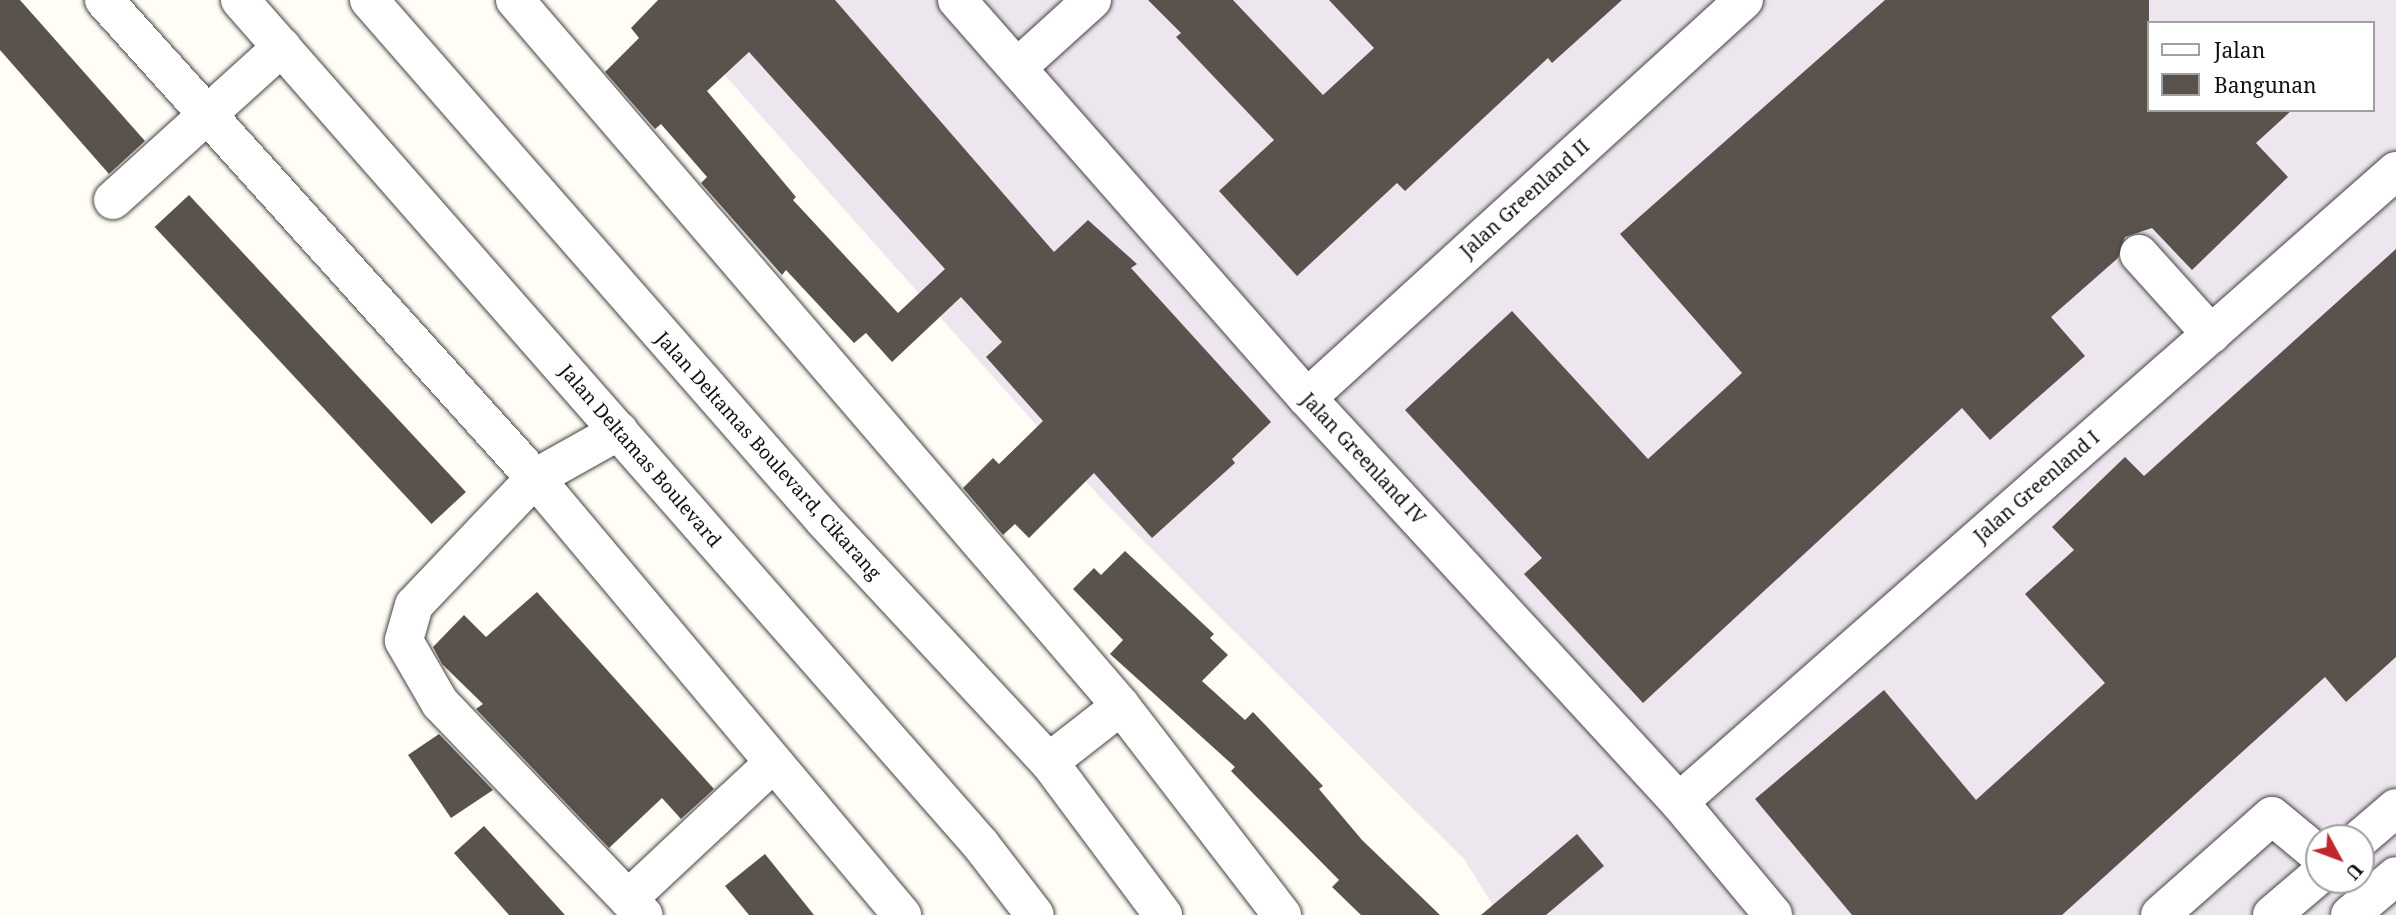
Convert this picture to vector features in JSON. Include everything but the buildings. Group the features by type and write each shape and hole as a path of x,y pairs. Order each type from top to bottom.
{"street":[{"path":"104,0 203,116 536,478 771,765 902,915"},
{"name":"Jalan Deltamas Boulevard","path":"240,0 972,834 1035,915"},
{"name":"Jalan Deltamas Boulevard, Cikarang","path":"369,0 814,509 1049,762 1163,915"},
{"path":"515,0 1121,706 1282,915"},
{"name":"Jalan Greenland IV","path":"957,0 1307,398 1679,802 1773,915"},
{"path":"1017,67 1091,0"},
{"name":"Jalan Greenland II","path":"1307,398 1744,0"},
{"path":"113,200 282,47"},
{"name":"Jalan Greenland I","path":"1679,802 2396,171"},
{"path":"2139,254 2211,334"},
{"path":"619,431 536,478 414,605 406,648 440,703 635,907 771,765"},
{"path":"1049,762 1121,706"},
{"path":"2375,826 2396,808"},
{"path":"2160,915 2272,816 2281,818 2305,841"},
{"path":"2350,915 2396,876"},
{"path":"2272,915 2305,887"}],"shaded area":[{"path":"658,0 2396,0 2396,915 1499,915 1464,859 1108,506"}]}
